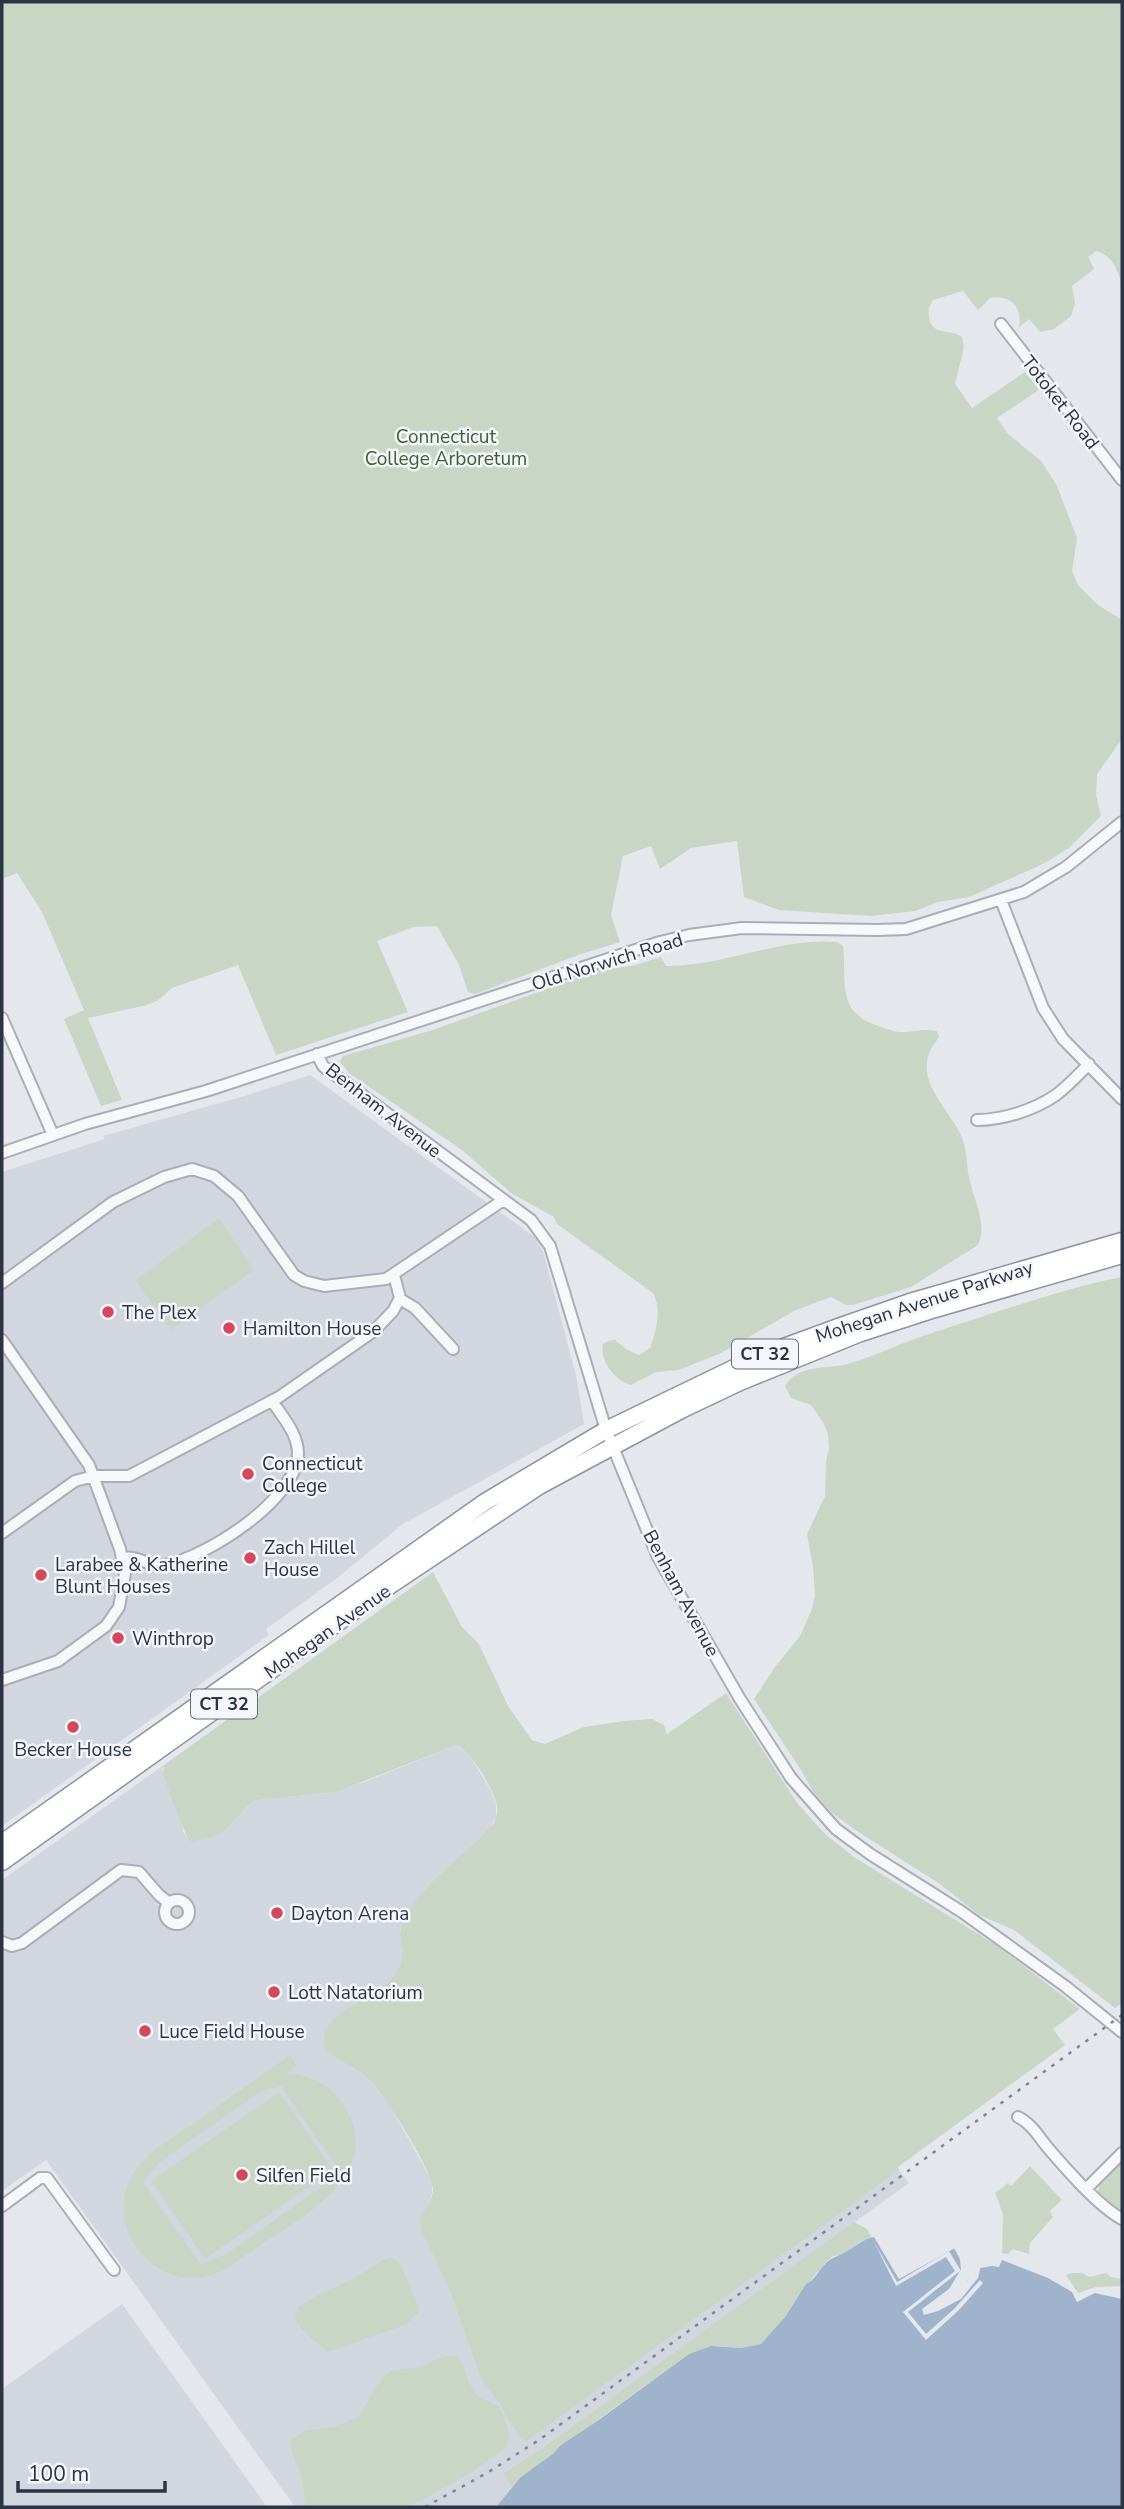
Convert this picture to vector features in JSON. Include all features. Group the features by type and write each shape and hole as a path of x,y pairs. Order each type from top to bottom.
{"highway":[{"name":"Mohegan Avenue Parkway","path":"442,1542 485,1502 606,1430 748,1362 910,1302 1122,1241"},
{"name":"Mohegan Avenue Parkway","path":"442,1542 539,1486 740,1382 858,1334 1122,1255"},
{"name":"Mohegan Avenue","path":"2,1843 442,1542"},
{"name":"Mohegan Avenue","path":"2,1862 442,1542"}],"street":[{"name":"Totoket Road","path":"1001,324 1122,480"},
{"name":"Old Norwich Road","path":"2,1153 85,1124 205,1091 660,942 742,928 905,929 1001,900 1041,883 1066,867 1122,822"},
{"path":"1001,900 1043,1008 1063,1039 1122,1099"},
{"path":"2,1018 53,1135"},
{"name":"Benham Avenue","path":"317,1054 323,1066 531,1220 550,1246 606,1430 659,1557 740,1699 791,1778 835,1829 962,1912 1065,1986 1122,2032"},
{"path":"977,1120 995,1120 1024,1111 1055,1095 1089,1064"},
{"path":"2,1283 107,1206 164,1177 190,1169 214,1176 238,1196 286,1266 303,1281 317,1285 386,1279 502,1201"},
{"path":"2,1533 73,1482 94,1476 129,1476 272,1401 359,1342 385,1320 400,1299 394,1275"},
{"path":"400,1299 414,1307 453,1349"},
{"path":"2,1340 84,1455 123,1558 125,1581 121,1602 110,1622 58,1661 2,1680"},
{"path":"123,1558 134,1557 158,1566 196,1555 271,1503 287,1483 298,1456 293,1436 272,1401"},
{"path":"2,1942 12,1946 22,1943 115,1873 123,1870 139,1872 169,1903"},
{"path":"1018,2117 1030,2125 1050,2150 1107,2209 1122,2219"},
{"path":"1087,2188 1122,2153"},
{"path":"2,2206 45,2177 51,2181 114,2270"}],"shaded area":[{"name":"Connecticut College","path":"310,1075 536,1238 543,1251 576,1375 584,1424 403,1524 336,1579 266,1629 269,1635 2,1826 2,1172 105,1139 103,1136"},
{"path":"456,1745 468,1753 490,1789 496,1804 496,1817 489,1829 443,1873 409,1911 400,1929 402,1959 398,1972 382,1989 338,2015 344,2061 368,2077 390,2106 432,2181 428,2207 420,2219 422,2233 448,2286 482,2382 499,2403 518,2436 527,2440 532,2437 899,2170 909,2183 541,2449 504,2472 512,2488 496,2507 295,2507 46,2160 2,2191 2,1880 164,1765 162,1769 181,1818 183,1832 191,1842 220,1835 257,1800 328,1793 367,1781"},
{"path":"122,2304 267,2507 2,2507 2,2389"}],"green space":[{"name":"Connecticut College Arboretum","path":"2,2 1122,2 1122,284 1110,259 1096,251 1088,257 1094,269 1072,286 1075,303 1071,316 1054,329 1040,332 1029,319 1019,327 1017,308 1004,298 990,298 978,310 963,291 933,300 929,312 934,327 962,337 964,347 955,384 972,408 1025,372 1039,390 997,418 1008,434 1042,462 1057,486 1077,538 1072,571 1078,585 1098,605 1122,620 1122,739 1097,774 1096,795 1101,816 1069,848 1043,864 969,897 938,902 915,911 871,916 779,910 744,897 737,841 691,848 660,869 651,846 623,856 611,915 620,942 475,994 468,992 459,965 437,926 413,927 377,941 408,1012 276,1055 238,965 172,988 157,1001 143,1006 88,1018 122,1100 101,1106 64,1019 84,1010 42,912 17,873 2,879"},
{"path":"837,942 843,946 844,982 848,1002 861,1018 896,1031 937,1031 939,1037 930,1051 927,1073 930,1084 963,1140 969,1177 981,1220 978,1245 911,1287 853,1305 846,1305 831,1297 794,1311 721,1353 679,1370 656,1372 631,1385 610,1369 602,1350 603,1344 615,1340 639,1355 650,1348 658,1313 653,1293 557,1224 554,1217 511,1193 462,1150 349,1073 340,1062 343,1056 433,1030 599,970 632,966 661,957 666,966 687,965 794,944"},
{"path":"219,1218 254,1270 171,1330 136,1280"},
{"path":"1122,1277 1122,2003 1115,2008 1014,1930 979,1915 940,1884 832,1813 814,1793 754,1699 800,1636 815,1596 807,1534 825,1496 828,1434 811,1405 791,1398 785,1386 790,1379 805,1371 848,1364 1030,1301"},
{"path":"433,1572 462,1627 479,1644 508,1706 532,1740 545,1744 584,1727 652,1719 664,1725 667,1734 726,1693 797,1803 826,1835 854,1857 999,1947 1080,2009 1053,2029 1065,2045 898,2167 899,2170 857,2201 527,2441 518,2436 499,2403 482,2382 448,2286 422,2233 420,2219 433,2193 425,2166 384,2097 367,2077 327,2051 324,2038 327,2027 334,2018 389,1982 400,1964 401,1929 411,1908 433,1882 494,1823 497,1807 487,1782 475,1763 456,1745 336,1792 257,1800 220,1835 191,1842 171,1798 163,1772 164,1765"},
{"path":"290,2055 297,2066 287,2073 304,2076 327,2087 345,2107 355,2132 354,2155 345,2176 311,2211 222,2271 209,2276 182,2277 164,2271 148,2261 128,2230 124,2211 125,2193 133,2174 145,2158","holes":["281,2086 337,2167 318,2189 225,2255 200,2264 143,2182 160,2162 254,2096"]},
{"name":"Silfen Field","path":"279,2092 333,2170 205,2259 151,2181"},
{"path":"1122,2160 1122,2216 1110,2207 1098,2192 1099,2185"},
{"path":"1030,2166 1062,2200 1050,2211 1053,2217 1030,2243 1029,2254 1012,2249 1009,2254 1002,2253 1003,2214 995,2193 1008,2183 1011,2186"},
{"path":"854,2222 867,2229 872,2238 859,2242 842,2255 833,2256 826,2262 777,2328 761,2344 741,2348 713,2346 689,2354 600,2418 497,2506 512,2488 503,2473 541,2449"},
{"path":"391,2257 400,2264 418,2306 418,2313 405,2325 327,2352 301,2329 295,2317 299,2307"},
{"path":"1082,2273 1090,2277 1106,2273 1122,2279 1122,2286 1096,2287 1078,2293 1066,2275"},
{"path":"448,2356 457,2356 461,2360 470,2386 477,2395 498,2405 507,2426 509,2438 506,2448 472,2472 406,2507 306,2507 291,2440 306,2430 335,2427 358,2417 384,2376 391,2371 422,2367"}],"water":[{"path":"874,2237 899,2279 955,2248 964,2268 949,2294 950,2300 956,2298 975,2269 999,2267 1002,2260 1048,2278 1072,2292 1077,2302 1095,2293 1122,2299 1122,2507 496,2507 521,2477 561,2445 689,2354 711,2346 741,2348 761,2344 785,2317 806,2284 827,2262"}],"pier":[{"path":"874,2242 897,2282 949,2251 961,2271 960,2259 954,2248 958,2246 965,2256 968,2269 953,2296 968,2280 973,2267 981,2265 978,2278 961,2299 924,2315 922,2309 949,2289 960,2271 908,2312 926,2334 954,2309 980,2280 983,2283 958,2311 926,2340 903,2312 955,2271 946,2257 896,2286"}],"railway":[{"path":"425,2507 487,2473 539,2440 1122,2015"}],"place":[{"name":"The Plex","path":"108,1312"},
{"name":"Hamilton House","path":"229,1328"},
{"name":"Connecticut College","path":"248,1474"},
{"name":"Zach Hillel House","path":"250,1558"},
{"name":"Larabee & Katherine Blunt Houses","path":"41,1575"},
{"name":"Winthrop","path":"118,1638"},
{"name":"Becker House","path":"73,1727"},
{"name":"Dayton Arena","path":"277,1913"},
{"name":"Lott Natatorium","path":"274,1992"},
{"name":"Luce Field House","path":"145,2031"},
{"name":"Silfen Field","path":"242,2175"}]}
